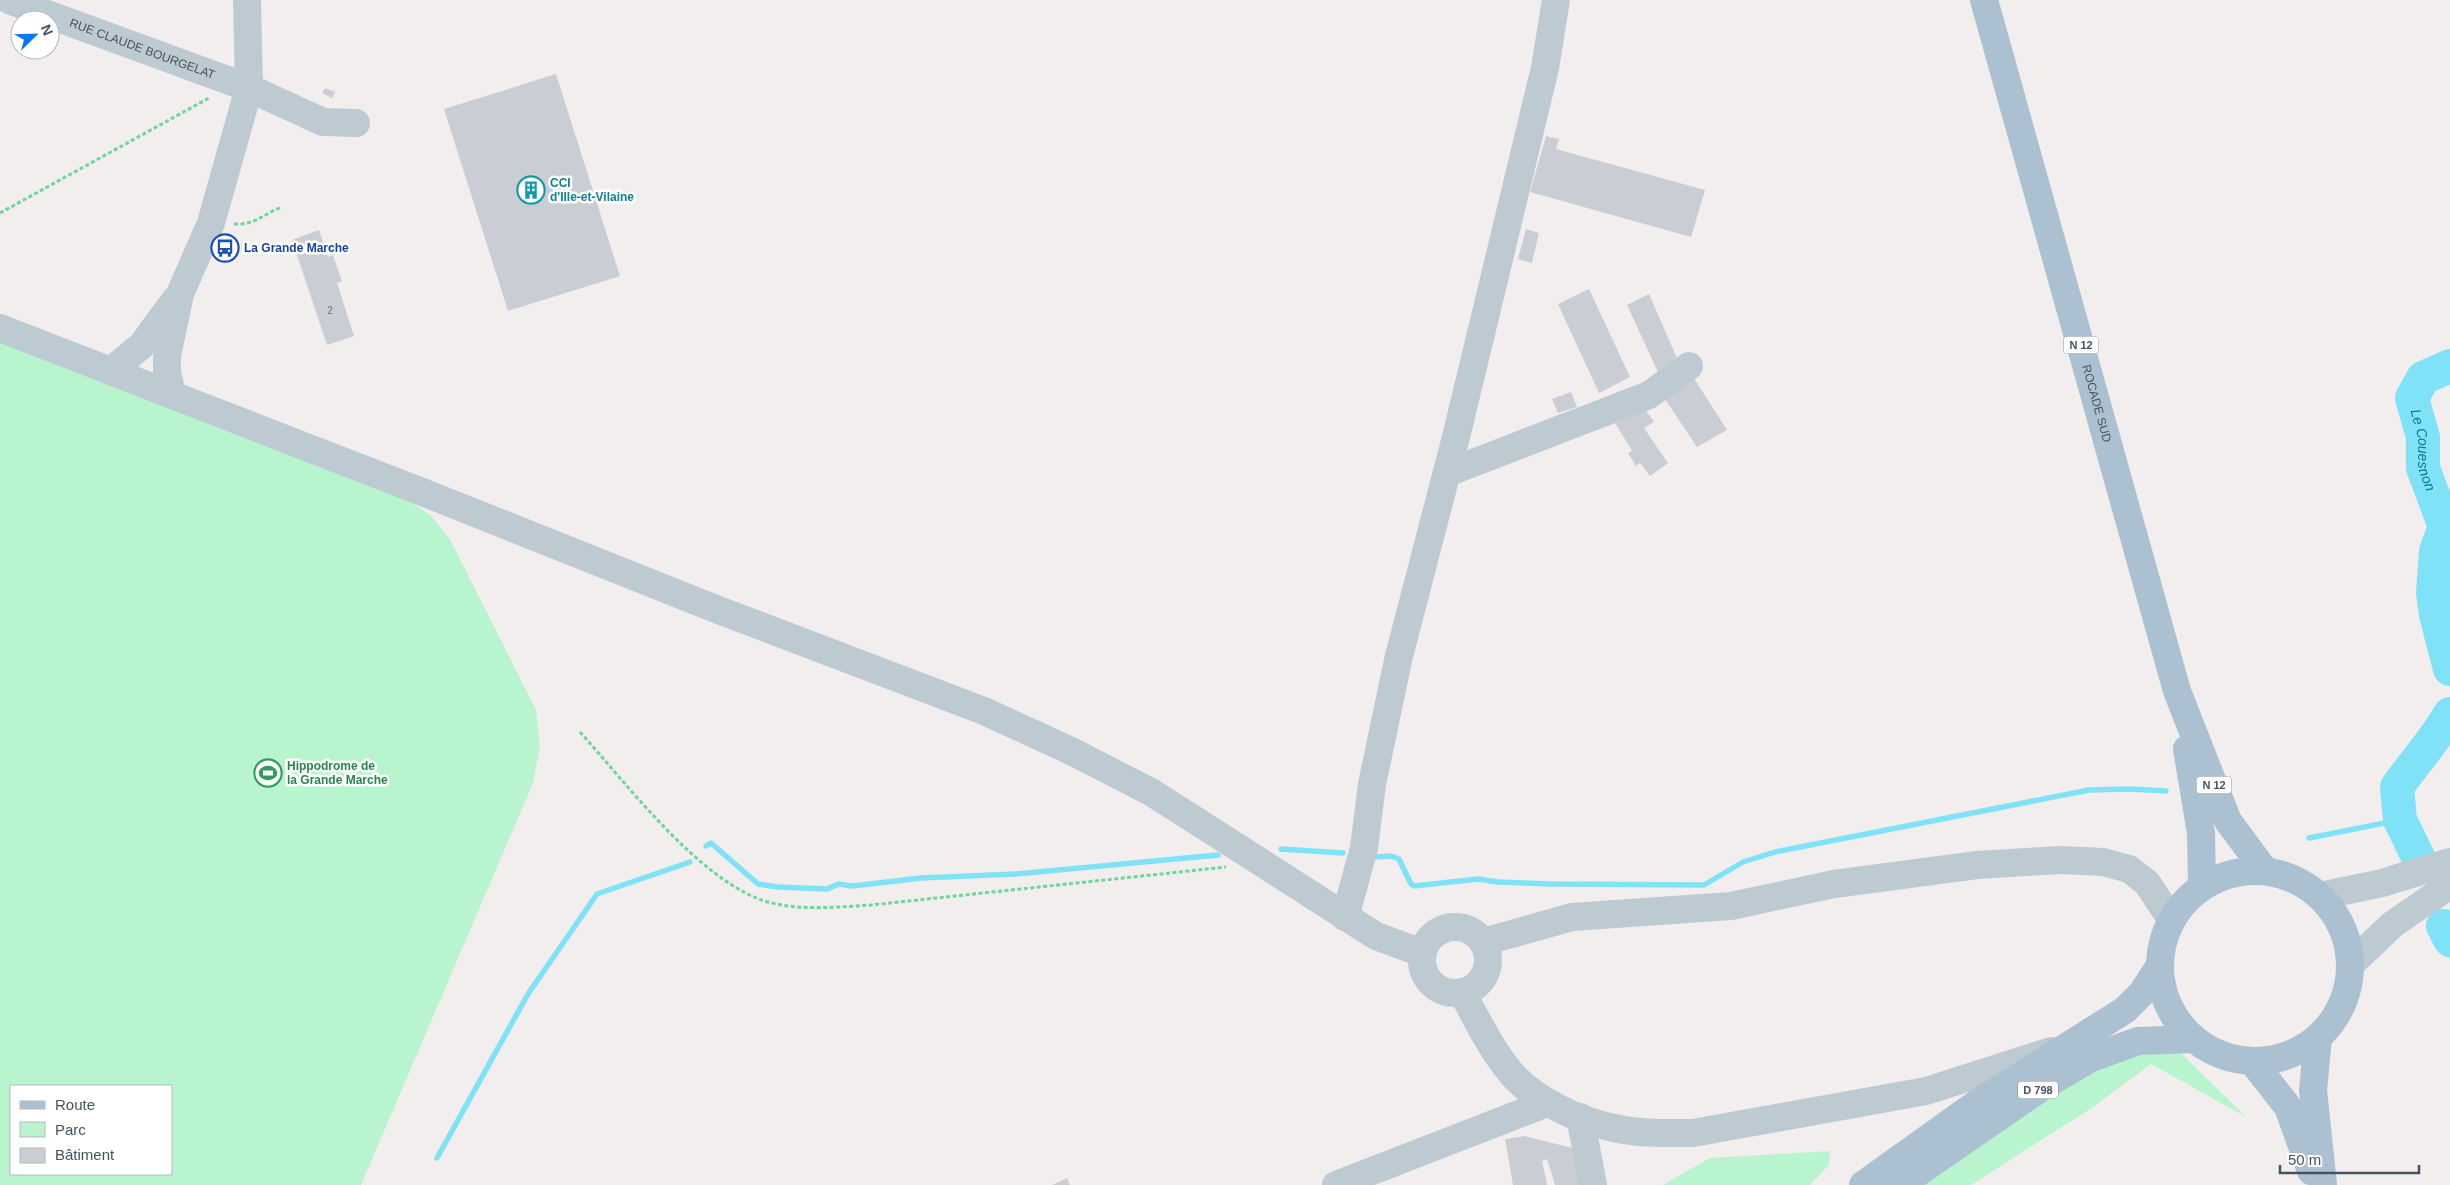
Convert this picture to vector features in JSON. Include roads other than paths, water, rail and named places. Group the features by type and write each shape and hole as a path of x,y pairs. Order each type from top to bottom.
{"main road":[{"name":"ROCADE SUD","path":"1984,0 2177,691 2228,820 2265,871"},
{"name":"ROCADE SUD","path":"2177,691 2201,833 2202,885"},
{"path":"2265,871 2294,878 2320,896 2336,916 2346,939 2350,965 2348,985 2342,1005 2332,1023 2318,1038 2298,1051 2276,1059 2252,1062 2212,1051 2194,1039 2176,1019 2164,994 2159,967 2162,942 2171,919 2185,900 2202,885 2232,872 2265,871"},
{"name":"D 798","path":"1863,1185 1979,1102 2125,1010 2142,993 2159,967"},
{"path":"2318,1038 2313,1090 2323,1185"},
{"name":"D 798","path":"1900,1185 2042,1087 2091,1058 2138,1041 2194,1039"},
{"path":"2252,1062 2288,1107 2317,1185"}],"street":[{"name":"RUE CLAUDE BOURGELAT","path":"9,0 248,88 323,122 356,123"},
{"path":"172,394 167,372 167,356 180,294 210,223 248,88 247,0"},
{"path":"1345,917 1364,848 1372,784 1399,656 1447,473 1545,68 1552,36 1556,0"},
{"path":"111,371 142,345 180,294 208,271 231,218 227,160"},
{"path":"0,328 721,611 984,711 1071,751 1150,792 1376,936 1422,953"},
{"path":"1447,473 1649,396 1689,366"},
{"path":"1483,942 1527,928 1572,918 1731,906 1834,884 1977,865 2060,860 2103,862 2129,869 2147,883 2171,919"},
{"path":"2320,896 2382,883 2450,862"},
{"path":"2350,965 2393,924 2450,886"},
{"path":"1452,927 1464,928 1475,933 1483,942 1488,955 1488,967 1480,982 1462,992 1442,990 1429,981 1422,964 1422,953 1432,936 1441,930 1452,927"},
{"path":"1462,992 1485,1035 1512,1074 1547,1103 1613,1128 1655,1133 1693,1133 1926,1091 2071,1045"},
{"path":"1336,1185 1547,1103"},
{"path":"1580,1117 1593,1185"}],"waterway":[{"name":"Le Couesnon","path":"2450,366 2423,378 2412,398 2423,437 2423,468 2445,527 2436,551 2433,593 2436,615 2450,669"},
{"name":"Le Couesnon","path":"2420,861 2400,820 2397,787 2450,714"},
{"path":"1376,857 1391,856 1399,859 1411,884 1414,886 1478,879 1498,882 1550,884 1704,885 1743,862 1775,852 2089,790 2130,789 2166,791"},
{"path":"2309,838 2400,820"},
{"path":"706,846 711,843 758,884 778,887 827,889 839,884 853,886 921,878 1015,874 1218,855"},
{"path":"1281,849 1343,853"},
{"path":"437,1158 528,994 597,894 690,862"},
{"name":"Le Couesnon","path":"2443,926 2450,940"}],"place":[{"name":"CCI d'Ille-et-Vilaine","path":"531,190"},
{"name":"La Grande Marche","path":"225,248"},
{"name":"Hippodrome de la Grande Marche","path":"268,773"}]}
